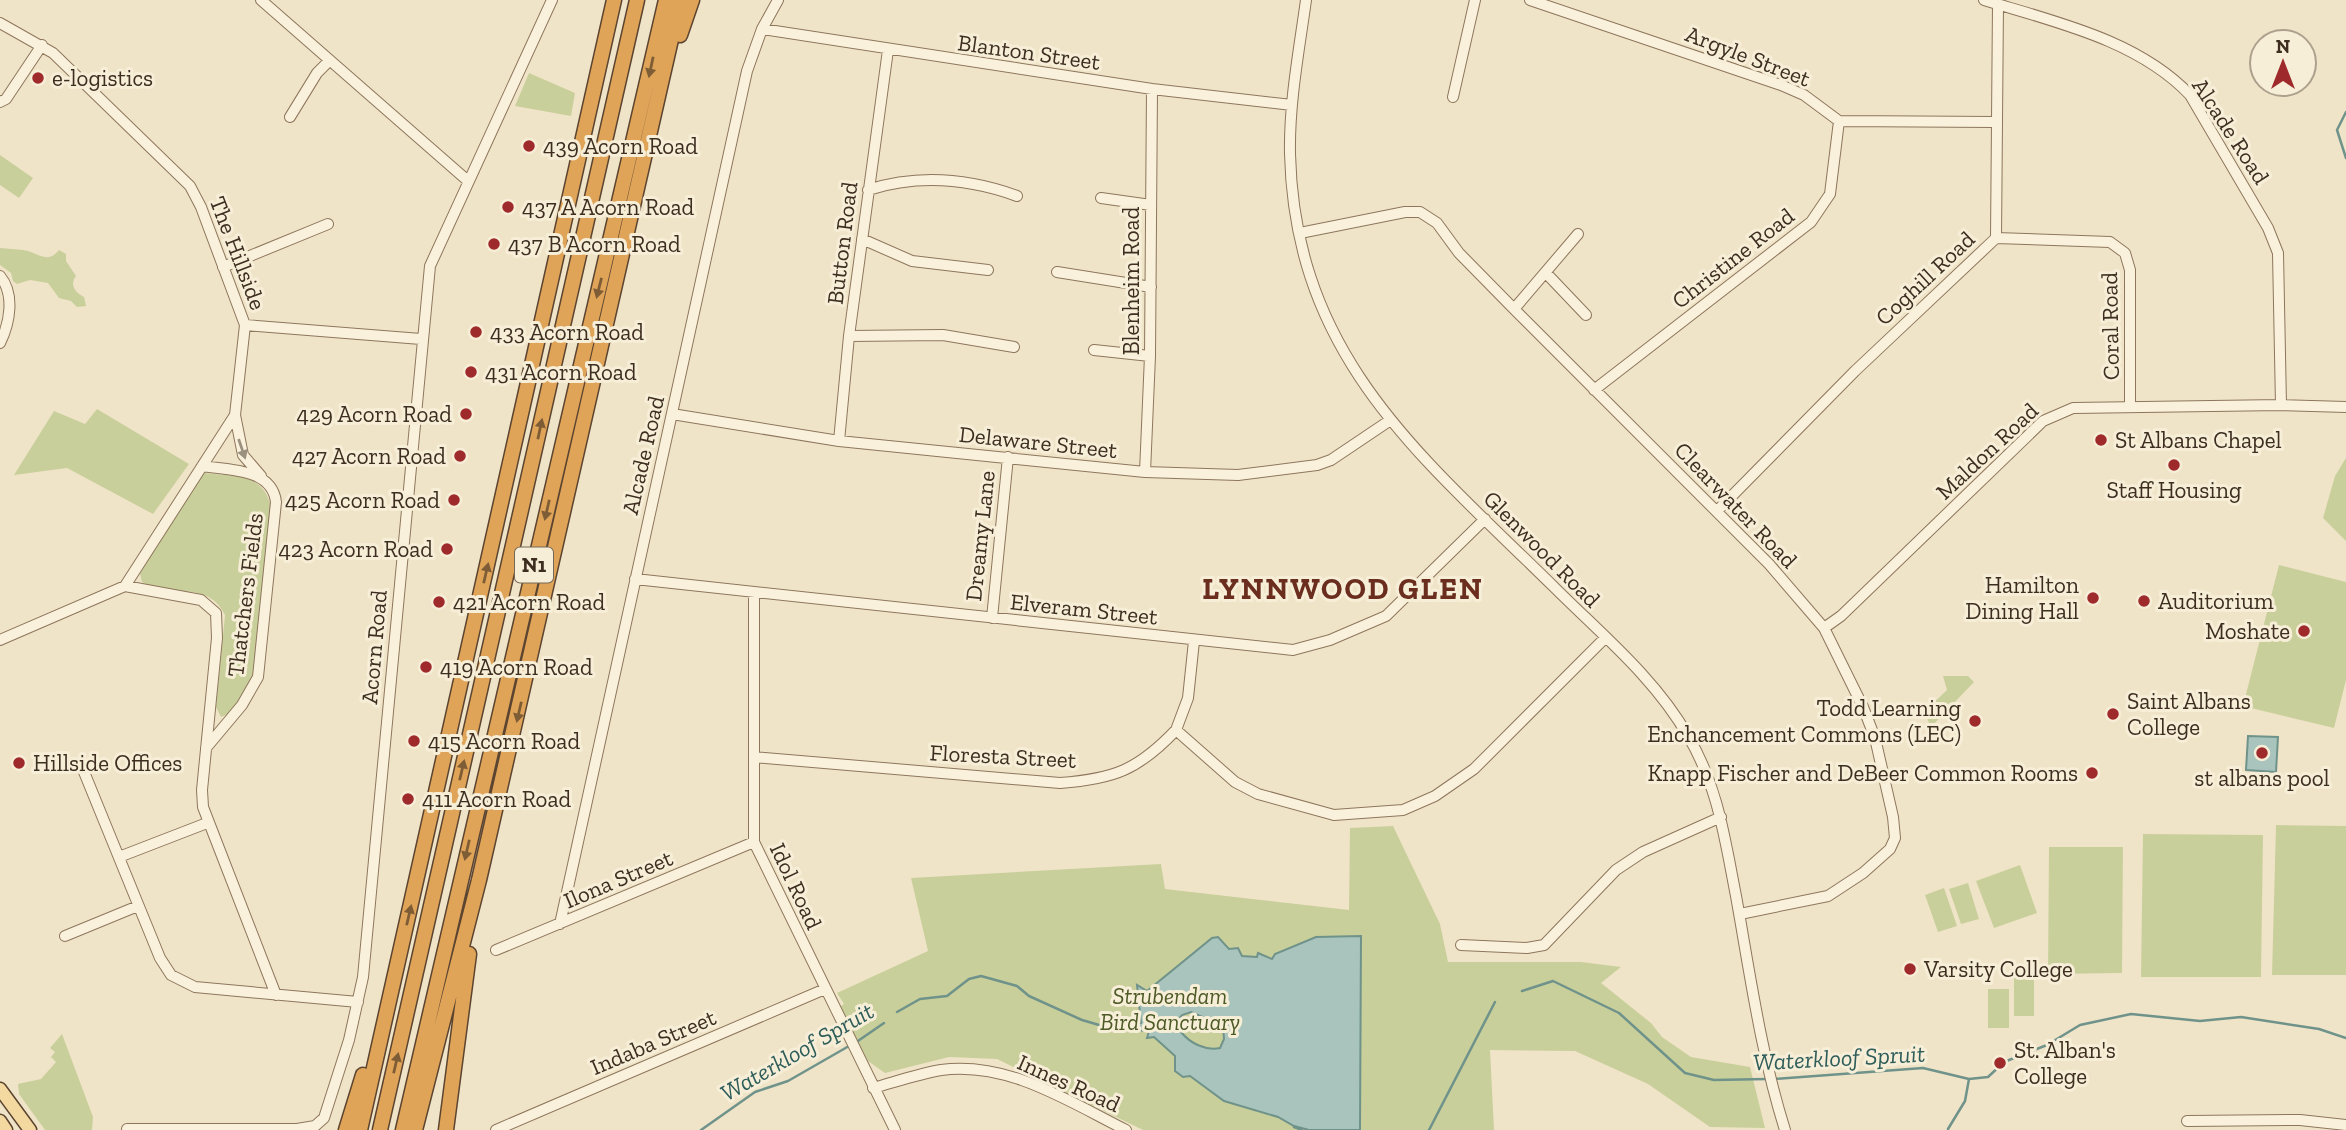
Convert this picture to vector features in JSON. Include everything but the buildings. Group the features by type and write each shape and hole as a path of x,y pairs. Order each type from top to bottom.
{"highway":[{"path":"360,1128 615,0"},
{"name":"N1","path":"380,1130 637,0"},
{"name":"N1","path":"403,1130 666,0"},
{"path":"415,1130 479,880 681,0"},
{"path":"641,180 692,0"},
{"path":"446,1130 479,880"},
{"path":"345,1130 382,1006 394,981"}],"main road":[{"path":"0,1089 30,1130"},
{"path":"0,1121 6,1130"}],"street":[{"path":"261,0 468,181"},
{"name":"Acorn Road","path":"127,1129 297,1129 315,1126 324,1118 358,1002 430,266 552,0"},
{"name":"Alcade Road","path":"560,924 747,71 762,29 778,0"},
{"name":"Glenwood Road","path":"1306,0 1292,104 1290,156 1300,233 1312,282 1334,334 1389,421 1647,680 1682,725 1705,770 1721,817 1769,1071 1785,1130"},
{"path":"1453,97 1475,0"},
{"name":"Argyle Street","path":"1530,0 1781,85 1804,95 1839,121"},
{"name":"Alcade Road","path":"1984,0 2058,23 2131,53 2173,78 2190,96 2268,228 2278,253 2281,405"},
{"name":"Coghill Road","path":"1717,511 1855,371 1996,238 1998,4"},
{"name":"The Hillside","path":"0,23 42,45 190,186 245,325 234,415 125,586"},
{"name":"Blanton Street","path":"762,29 1152,89 1292,104"},
{"path":"0,102 6,99 42,45"},
{"name":"Button Road","path":"839,441 849,336 888,50"},
{"path":"290,117 317,73 329,61"},
{"name":"Blenheim Road","path":"1145,472 1150,356 1152,89"},
{"path":"1839,121 1995,122"},
{"name":"Christine Road","path":"1594,390 1811,222 1830,194 1839,121"},
{"path":"868,190 889,183 944,179 998,189 1017,196"},
{"path":"1101,198 1151,205"},
{"name":"Clearwater Road","path":"1300,233 1405,212 1420,212 1437,223 1460,253 1514,309 1769,564 1824,628 1875,738 1893,817 1894,841 1881,860 1828,896 1740,914"},
{"path":"223,267 328,224"},
{"path":"1514,309 1578,234"},
{"name":"Coral Road","path":"1996,238 2110,242 2125,253 2130,270 2130,406"},
{"path":"862,239 912,261 988,270"},
{"path":"1057,272 1151,287"},
{"path":"1546,273 1586,316"},
{"path":"0,276 9,295 6,330 0,343"},
{"path":"245,325 421,339"},
{"path":"849,336 943,335 1014,347"},
{"path":"1094,350 1150,356"},
{"name":"Maldon Road","path":"1824,628 1841,616 2047,418 2073,408 2281,405 2346,407"},
{"name":"Delaware Street","path":"672,414 839,441 1145,472 1227,476 1317,465 1331,460 1389,421"},
{"name":"Thatchers Fields","path":"206,748 249,695 260,668 276,502 271,485 243,456 234,415"},
{"name":"Dreamy Lane","path":"992,618 1008,457"},
{"path":"202,466 262,478"},
{"name":"Elveram Street","path":"635,579 1194,641 1293,649 1372,624 1395,609 1485,519"},
{"path":"0,640 125,586"},
{"name":"Thatchers Fields","path":"125,586 201,600 216,613 217,638 202,790 207,823 276,995"},
{"name":"Idol Road","path":"754,594 754,842 895,1130"},
{"path":"1194,641 1188,698 1177,730 1235,782 1258,794 1328,814 1353,816 1403,810 1435,796 1474,769 1605,638"},
{"name":"Floresta Street","path":"754,757 1060,783 1110,777 1129,770 1150,756 1177,730"},
{"path":"82,767 160,958 178,980 195,987 358,1002"},
{"path":"1461,945 1542,946 1557,935 1605,879 1627,863 1655,846 1721,817"},
{"path":"119,857 207,823"},
{"name":"Ilona Street","path":"496,950 754,842"},
{"path":"65,936 138,906"},
{"name":"Indaba Street","path":"496,1130 825,989"},
{"name":"Innes Road","path":"873,1088 938,1071 993,1071 1047,1091 1126,1130"},
{"path":"2187,1121 2300,1120 2346,1125"}],"green space":[{"path":"529,73 575,93 571,116 515,106"},
{"path":"0,155 33,178 19,198 0,185"},
{"path":"0,248 23,250 46,257 59,250 66,254 66,261 76,276 74,288 84,297 86,306 77,307 71,301 59,298 48,283 30,280 17,284 11,273 0,265"},
{"path":"97,409 189,464 153,514 67,468 14,475 54,411 85,424"},
{"path":"2346,458 2346,541 2323,518 2335,476"},
{"path":"204,473 237,476 254,482 262,487 271,507 253,682 233,712 221,717 216,707 225,615 209,597 153,587 142,582 140,574 196,480"},
{"name":"Moshate","path":"2279,565 2346,582 2346,680 2334,728 2243,706"},
{"path":"1943,676 1968,676 1974,682 1931,727 1924,712 1947,690"},
{"path":"2276,825 2346,826 2346,975 2272,975"},
{"name":"Strubendam Bird Sanctuary","path":"1393,826 1440,924 1448,962 1581,962 1621,967 1601,983 1651,1023 1662,1037 1691,1057 1750,1067 1765,1128 1710,1127 1648,1084 1575,1051 1490,1050 1494,1130 1143,1130 997,1059 949,1057 885,1073 868,1061 839,1007 844,1004 837,993 928,951 911,878 1161,864 1165,889 1349,910 1350,828"},
{"path":"2143,834 2263,835 2261,977 2141,977"},
{"path":"2049,847 2123,847 2122,973 2048,974"},
{"path":"2020,865 2037,913 1994,928 1976,881"},
{"path":"1968,883 1979,919 1961,924 1949,889"},
{"path":"1944,888 1957,926 1938,932 1925,895"},
{"path":"2014,977 2034,977 2034,1016 2014,1016"},
{"path":"1988,989 2009,989 2009,1028 1988,1028"},
{"path":"62,1034 93,1117 92,1130 45,1130 19,1094 18,1084 41,1079 56,1062 51,1057 55,1052 50,1048"}],"water":[{"name":"st albans pool","path":"2248,736 2278,737 2276,772 2246,770"},
{"path":"1361,936 1360,1130 1309,1130 1294,1126 1278,1117 1224,1101 1190,1076 1183,1077 1175,1071 1175,1056 1154,1037 1147,1038 1149,1031 1104,1028 1111,1024 1141,1023 1137,985 1147,991 1212,938 1218,937 1229,949 1238,948 1242,956 1257,957 1258,953 1272,959 1275,954 1316,937","holes":["1191,1012 1223,1026 1224,1039 1220,1048 1209,1048 1193,1043 1185,1036 1178,1020 1182,1015"]}],"waterway":[{"path":"2346,112 2337,130 2346,158"},
{"name":"Waterkloof Spruit","path":"897,1012 920,999 947,996 969,979 981,976 1017,986 1029,996 1082,1020 1106,1027"},
{"name":"Waterkloof Spruit","path":"1522,991 1553,981 1619,1013 1685,1073 1714,1080 1767,1079"},
{"name":"Waterkloof Spruit","path":"1429,1130 1495,1002"},
{"name":"Waterkloof Spruit","path":"1773,1079 1923,1068 1969,1079 1988,1077 2004,1062 2047,1045 2080,1025 2131,1014 2200,1021 2241,1017 2319,1029 2346,1038"},
{"name":"Waterkloof Spruit","path":"855,1043 884,1023"},
{"name":"Waterkloof Spruit","path":"701,1130 755,1092 788,1081 849,1046"},
{"path":"1948,1129 1965,1101 1969,1079"},
{"path":"1294,1127 1302,1130"}],"place":[{"name":"e-logistics","path":"38,78"},
{"name":"439 Acorn Road","path":"529,146"},
{"name":"437 A Acorn Road","path":"508,207"},
{"name":"437 B Acorn Road","path":"494,244"},
{"name":"433 Acorn Road","path":"476,332"},
{"name":"431 Acorn Road","path":"471,372"},
{"name":"429 Acorn Road","path":"466,414"},
{"name":"St Albans Chapel","path":"2101,440"},
{"name":"427 Acorn Road","path":"460,456"},
{"name":"Staff Housing","path":"2174,465"},
{"name":"425 Acorn Road","path":"454,500"},
{"name":"423 Acorn Road","path":"447,549"},
{"name":"Hamilton Dining Hall","path":"2093,598"},
{"name":"Auditorium","path":"2144,601"},
{"name":"421 Acorn Road","path":"439,602"},
{"name":"Moshate","path":"2304,631"},
{"name":"419 Acorn Road","path":"426,667"},
{"name":"Saint Albans College","path":"2113,714"},
{"name":"Todd Learning Enchancement Commons (LEC)","path":"1975,721"},
{"name":"415 Acorn Road","path":"414,741"},
{"name":"st albans pool","path":"2262,753"},
{"name":"Hillside Offices","path":"19,763"},
{"name":"Knapp Fischer and DeBeer Common Rooms","path":"2092,773"},
{"name":"411 Acorn Road","path":"408,799"},
{"name":"Varsity College","path":"1910,969"},
{"name":"St. Alban's College","path":"2000,1063"}],"district":[{"name":"LYNNWOOD GLEN","path":"1343,589"}]}
